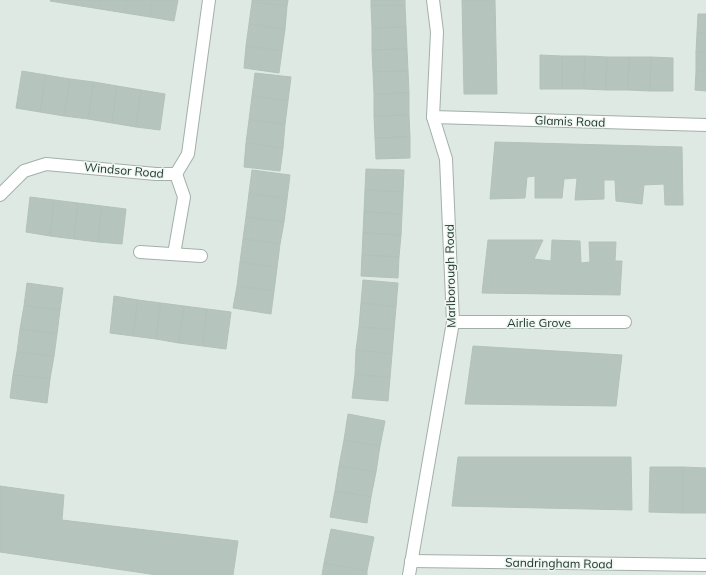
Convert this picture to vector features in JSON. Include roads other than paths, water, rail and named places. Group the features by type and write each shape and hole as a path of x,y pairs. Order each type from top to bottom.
{"street":[{"name":"Windsor Road","path":"0,195 24,171 46,164 156,174 176,174 188,154 209,0"},
{"name":"Marlborough Road","path":"409,575 453,322 446,159 433,117 437,32 433,0"},
{"name":"Glamis Road","path":"433,117 706,125"},
{"path":"174,254 184,196 176,174"},
{"path":"140,252 201,256"},
{"name":"Airlie Grove","path":"453,322 625,322"},
{"name":"Sandringham Road","path":"411,561 706,565"}]}
